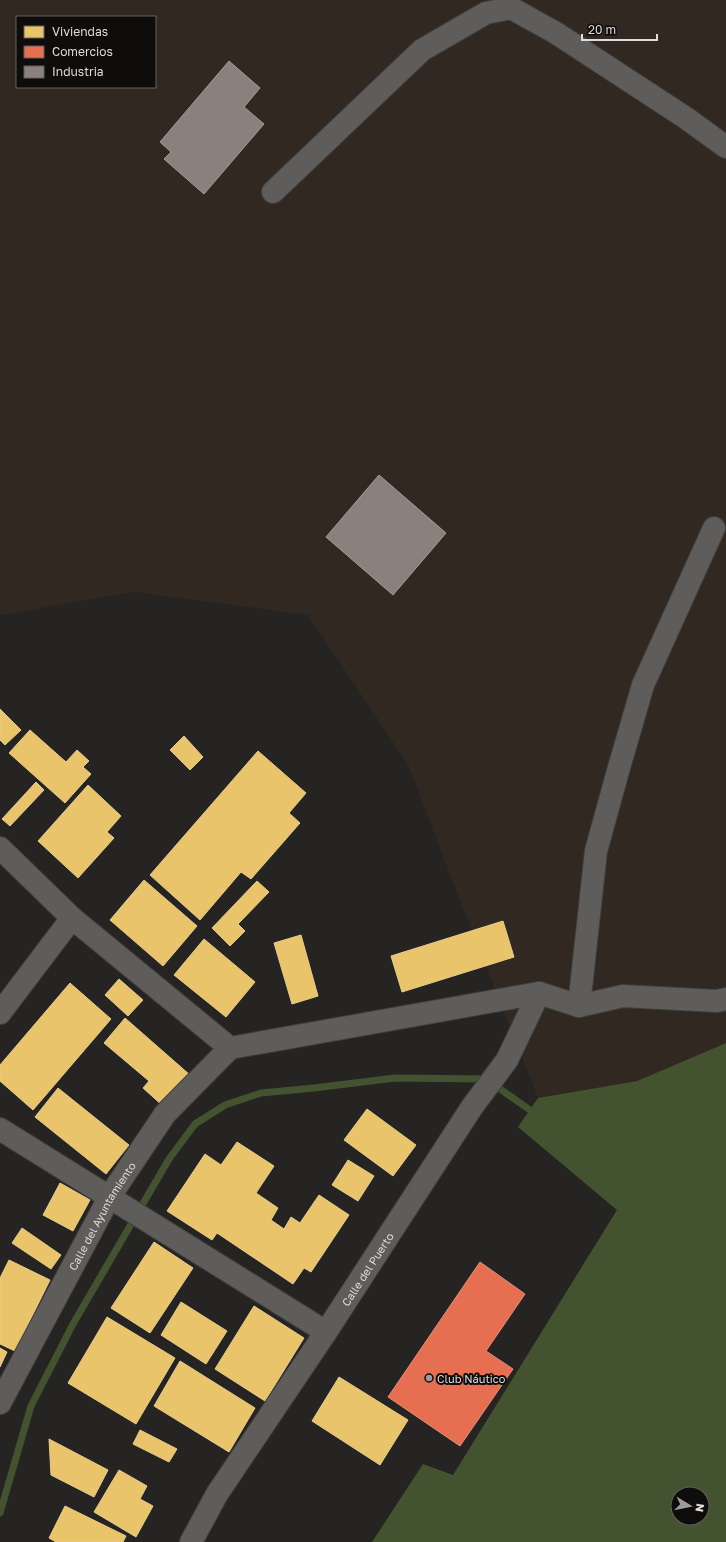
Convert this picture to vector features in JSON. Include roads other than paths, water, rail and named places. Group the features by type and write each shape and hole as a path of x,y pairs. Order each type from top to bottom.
{"street":[{"path":"273,192 422,50 486,13 511,8 563,37 686,118 726,148"},
{"path":"579,1006 596,851 616,778 644,685 714,528"},
{"path":"0,848 72,918 230,1048 538,993 579,1006 623,996 717,1000 726,999"},
{"path":"0,1013 72,918"},
{"name":"Calle del Puerto","path":"191,1542 217,1494 326,1332 472,1107 508,1060 538,993"},
{"name":"Calle del Ayuntamiento","path":"0,1403 117,1201 165,1114 230,1048"},
{"path":"0,1128 326,1332"}],"waterway":[{"path":"0,1513 31,1406 73,1324 169,1159 195,1124 225,1105 261,1093 395,1078 486,1079 530,1110"}],"place":[{"name":"Club Náutico","path":"429,1378"}]}
